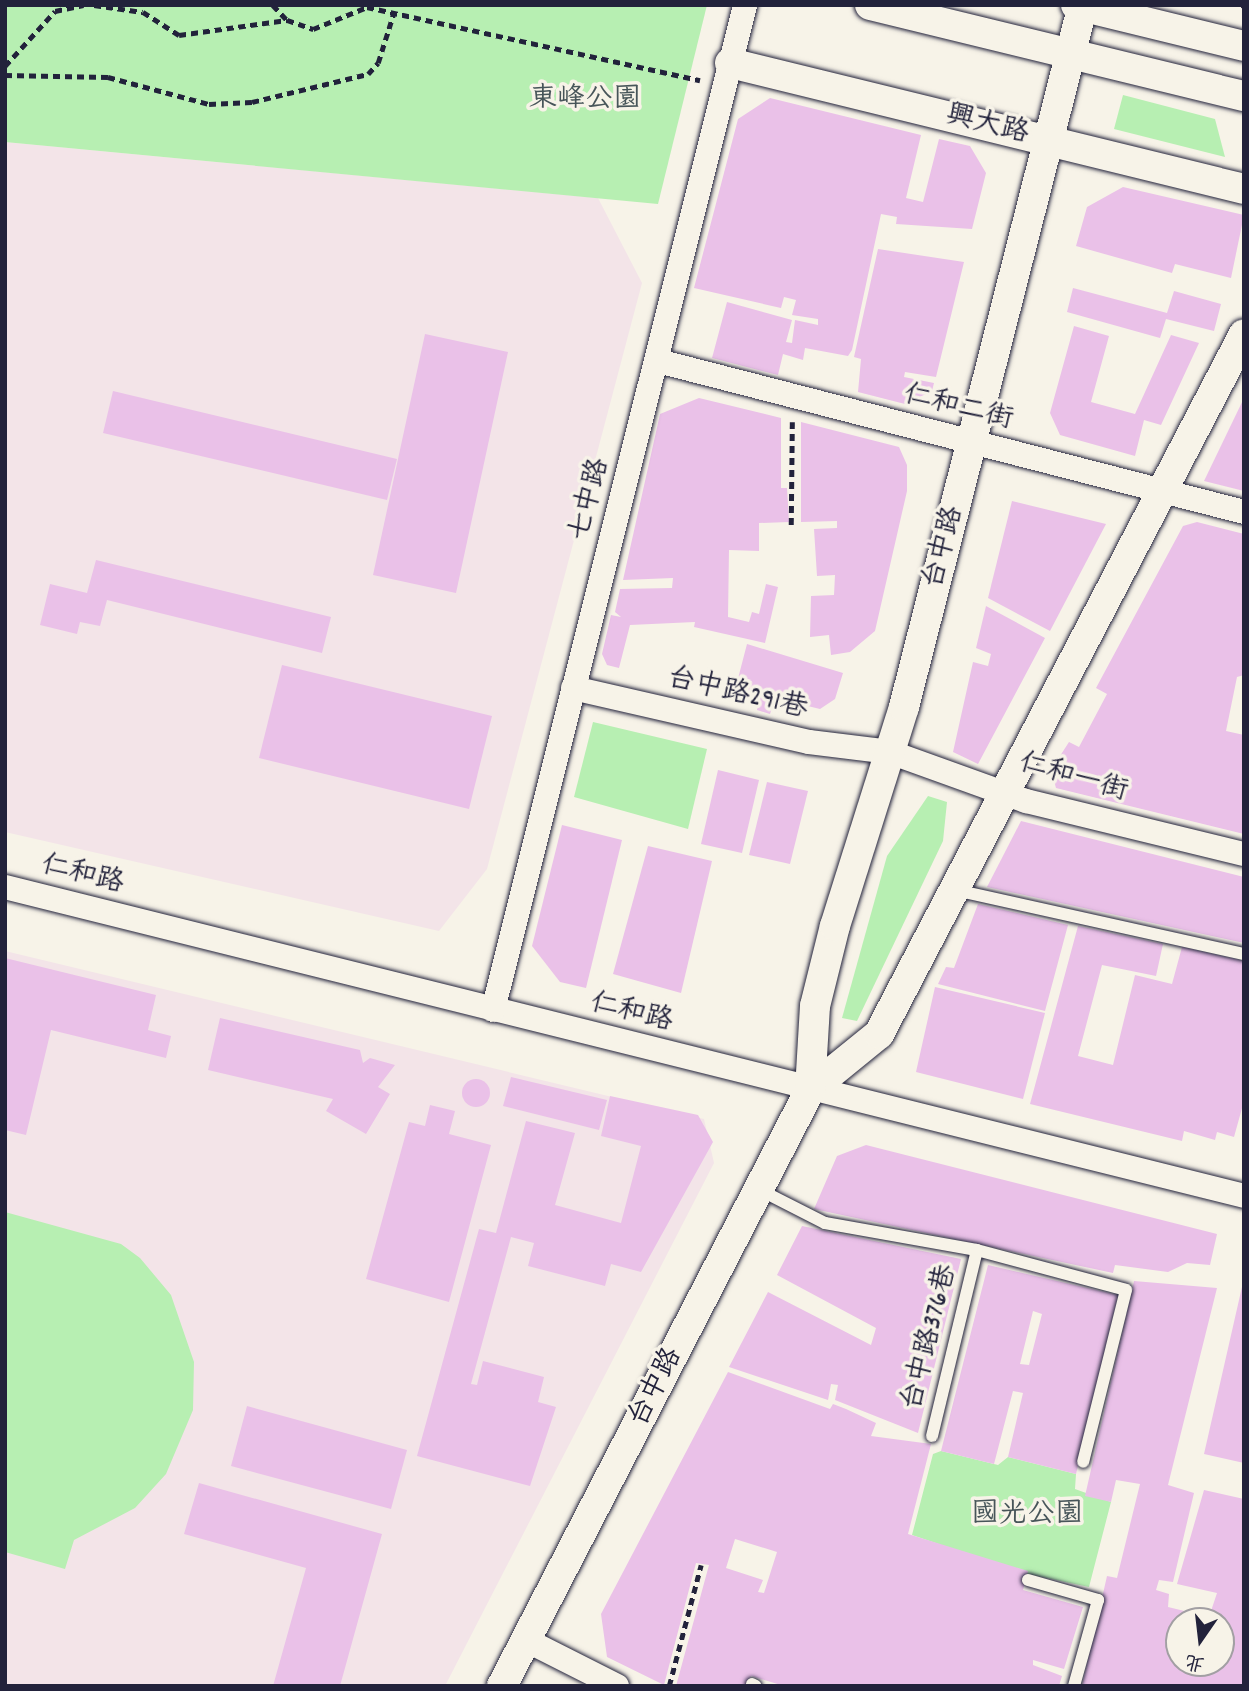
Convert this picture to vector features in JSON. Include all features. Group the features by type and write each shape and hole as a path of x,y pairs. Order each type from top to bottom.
{"street":[{"name":"七中路","path":"493,1010 658,361 745,5"},
{"path":"870,5 1244,96"},
{"path":"1081,6 1244,46"},
{"name":"台中路","path":"502,1686 810,1090 815,1006 890,752 973,443 1081,6"},
{"name":"興大路","path":"728,74 1049,141 1244,189"},
{"name":"台中路","path":"810,1090 879,1034 955,890 1002,791 1244,334"},
{"name":"仁和二街","path":"658,361 1244,512"},
{"name":"台中路291巷","path":"573,688 809,742 890,752"},
{"name":"仁和一街","path":"890,752 1002,791 1244,854"},
{"name":"仁和路","path":"5,887 810,1090 1244,1196"},
{"path":"526,1640 617,1686"}],"lane":[{"path":"955,890 1244,954"},
{"name":"台中路376巷","path":"760,1190 825,1223 977,1251 1126,1290 1083,1462"},
{"name":"台中路376巷","path":"932,1436 977,1251"},
{"path":"1027,1580 1097,1600 1074,1686"}],"path":[{"path":"5,66 55,11 83,5"},
{"path":"94,5 142,12 179,35 287,20 313,29 361,6 728,74"},
{"path":"273,5 287,20"},
{"path":"5,75 108,77 209,103 252,102 368,74 378,63 394,12"},
{"path":"791,526 792,396"},
{"path":"670,1686 701,1565"}],"shaded area":[{"path":"5,142 598,198 642,283 487,869 439,931 5,832"},
{"path":"5,951 704,1119 714,1163 445,1686 5,1686"}],"green space":[{"name":"東峰公園","path":"5,5 707,5 658,204 5,142"},
{"path":"1123,95 1215,119 1225,157 1114,129"},
{"path":"593,722 707,749 688,829 574,797"},
{"path":"928,796 947,802 943,841 857,1021 842,1018 887,856"},
{"path":"5,1212 121,1244 140,1258 171,1295 194,1362 193,1410 166,1474 135,1508 74,1540 65,1569 5,1552"},
{"name":"國光公園","path":"941,1451 998,1465 1008,1457 1076,1474 1075,1489 1111,1502 1089,1587 1027,1574 912,1535 933,1454"}],"building":[{"path":"770,98 921,135 906,198 923,202 939,139 970,146 986,173 972,229 896,224 897,217 881,214 852,350 848,356 805,348 803,360 783,354 778,375 712,358 727,302 792,320 786,342 792,343 795,320 818,325 818,319 792,315 796,300 784,297 781,308 694,288 738,119"},
{"path":"1123,187 1244,215 1231,278 1175,264 1172,273 1076,246 1087,207"},
{"path":"878,249 964,262 936,377 905,372 904,377 934,383 932,391 905,404 858,392 861,359 854,357"},
{"path":"1073,288 1167,313 1174,291 1221,304 1214,331 1166,319 1160,338 1067,312"},
{"path":"1074,326 1109,336 1091,402 1135,414 1171,335 1199,343 1161,425 1144,420 1135,456 1060,435 1050,413"},
{"path":"425,334 508,352 456,593 373,575"},
{"path":"113,391 397,459 387,500 103,433"},
{"path":"699,398 781,418 781,488 787,488 789,522 759,523 759,551 729,550 728,617 749,622 752,612 759,614 766,584 778,587 765,643 694,627 695,622 630,625 619,668 607,665 602,654 611,615 621,617 615,612 620,589 672,588 673,578 623,580 660,414"},
{"path":"1244,398 1244,491 1204,481"},
{"path":"801,422 899,447 907,465 907,491 875,631 850,652 831,655 829,635 810,637 811,596 834,595 835,575 817,576 814,529 837,528 837,521 801,522"},
{"path":"1012,501 1106,524 1050,631 988,598"},
{"path":"1197,522 1244,534 1244,675 1237,677 1226,731 1244,735 1244,834 1056,788 1051,770 1069,742 1079,747 1107,694 1096,688 1183,526"},
{"path":"96,560 331,617 322,653 107,600 100,626 80,622 77,634 40,625 50,584 87,593"},
{"path":"986,606 1045,638 978,764 953,752 973,662 988,666 991,654 976,648"},
{"path":"747,644 843,673 835,699 820,709 775,698 770,714 757,710 760,696 735,690"},
{"path":"282,665 492,716 469,809 259,758"},
{"path":"718,770 759,780 742,853 701,844"},
{"path":"767,782 808,791 790,864 749,855"},
{"path":"1021,821 1244,877 1244,943 987,887"},
{"path":"562,825 622,840 586,988 560,982 532,946"},
{"path":"648,846 712,861 681,993 613,974"},
{"path":"978,904 1068,925 1045,1011 938,984 946,967 954,968"},
{"path":"1078,926 1163,944 1156,976 1102,965 1078,1056 1113,1065 1135,975 1172,984 1182,947 1244,961 1244,1101 1234,1137 1217,1132 1215,1140 1184,1131 1182,1141 1030,1104"},
{"path":"5,958 156,995 148,1030 171,1036 166,1058 51,1030 26,1135 5,1130"},
{"path":"935,987 1045,1013 1023,1099 916,1072"},
{"path":"220,1018 360,1050 363,1063 370,1058 395,1065 378,1087 390,1094 366,1134 326,1111 333,1099 208,1070"},
{"path":"511,1077 607,1100 599,1130 503,1106"},
{"path":"476,1079 486,1083 490,1093 486,1103 476,1107 466,1103 462,1093 466,1083"},
{"path":"610,1096 698,1115 713,1142 641,1272 611,1264 605,1286 528,1266 534,1243 511,1237 471,1384 477,1385 483,1361 544,1377 538,1402 556,1407 530,1486 417,1456 479,1229 496,1233 526,1121 575,1133 555,1205 621,1223 641,1146 601,1136"},
{"path":"430,1105 455,1111 449,1134 491,1145 449,1302 366,1279 409,1122 425,1126"},
{"path":"866,1145 1217,1234 1210,1265 1187,1263 1168,1272 1115,1265 1113,1273 814,1209 837,1156"},
{"path":"802,1226 961,1259 918,1433 835,1400 838,1385 831,1384 828,1400 729,1367 768,1292 871,1345 876,1328 777,1275"},
{"path":"988,1265 1118,1295 1076,1474 1008,1457 1023,1393 1013,1391 994,1464 941,1451","holes":["1033,1311 1042,1314 1029,1365 1020,1364"]},
{"path":"1244,1278 1244,1463 1204,1454"},
{"path":"1134,1281 1217,1288 1168,1485 1194,1493 1173,1582 1159,1580 1156,1590 1169,1594 1168,1607 1165,1607 1165,1677 1235,1677 1235,1607 1212,1607 1217,1593 1177,1584 1204,1490 1244,1499 1244,1686 1082,1686 1107,1576 1117,1578 1140,1484 1116,1480 1111,1502 1085,1496"},
{"path":"728,1372 830,1409 833,1404 846,1409 876,1423 871,1436 931,1444 908,1534 1028,1571 1023,1590 1083,1607 1064,1669 1033,1660 1033,1665 1062,1676 1059,1686 784,1686 751,1676 749,1686 676,1686 709,1565 696,1563 664,1685 607,1657 601,1614","holes":["735,1539 777,1552 764,1593 758,1592 763,1580 726,1568"]},
{"path":"247,1406 407,1450 391,1509 231,1466"},
{"path":"199,1483 382,1534 340,1686 273,1686 306,1568 184,1534"}]}
